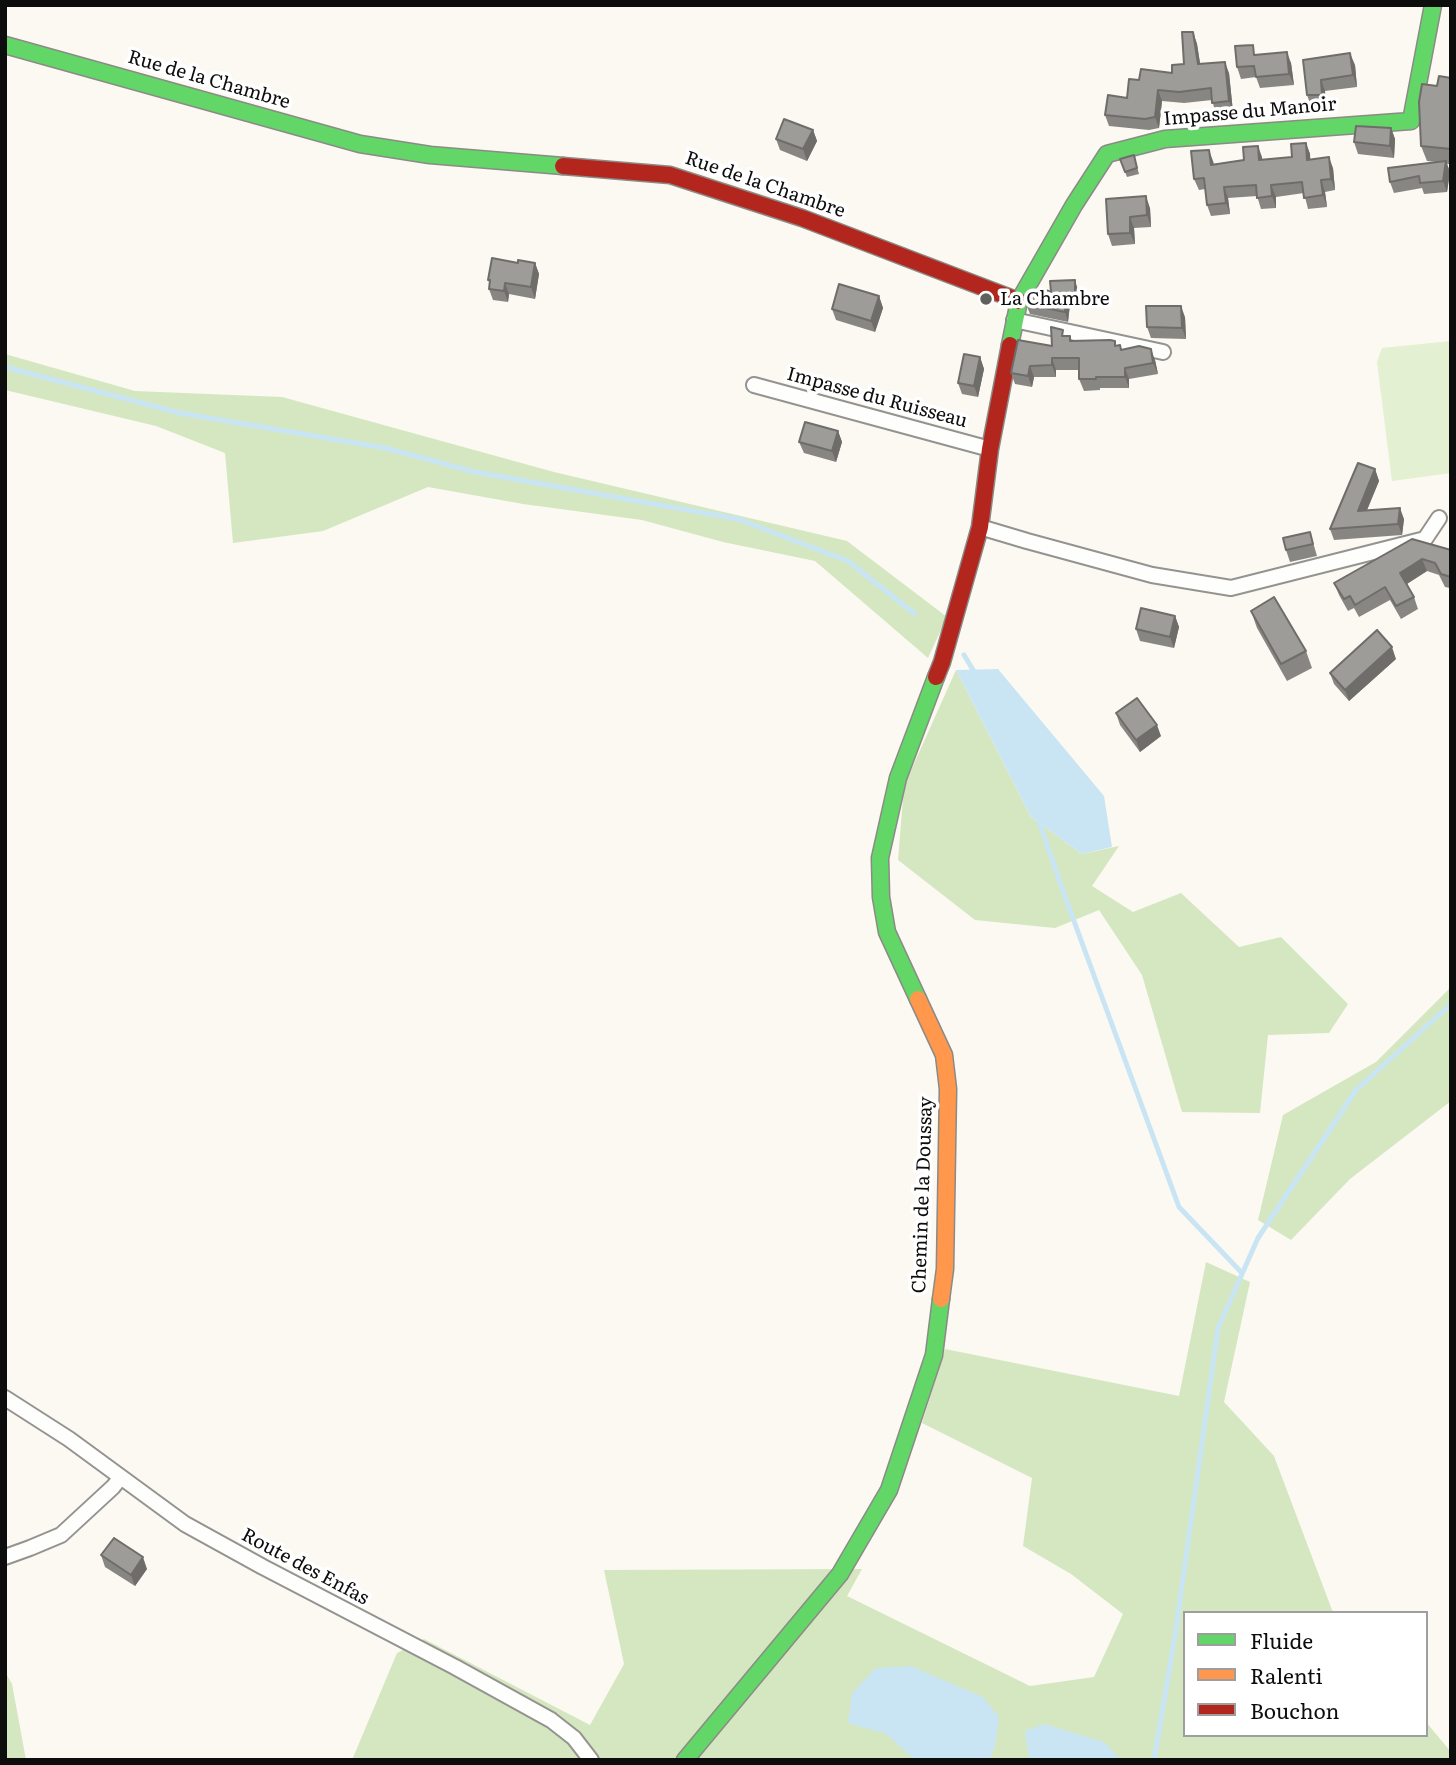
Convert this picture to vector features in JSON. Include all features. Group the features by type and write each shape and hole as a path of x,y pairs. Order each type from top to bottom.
{"street":[{"name":"Impasse du Manoir","path":"1019,301 1074,205 1107,154 1165,139 1410,121 1433,5"},
{"name":"Rue de la Chambre","path":"5,45 360,144 429,155 670,175 802,218 1019,301"},
{"path":"1019,301 990,449 979,527 1152,575 1231,588 1425,539 1439,518"},
{"path":"1014,320 1163,352"},
{"name":"Impasse du Ruisseau","path":"754,385 990,449"},
{"name":"Chemin de la Doussay","path":"685,1760 840,1574 889,1490 934,1355 945,1269 948,1090 944,1055 887,932 881,897 880,858 898,778 942,662 979,527"},
{"name":"Route des Enfas","path":"5,1398 69,1439 168,1512 206,1536 551,1720 574,1738 591,1760"},
{"path":"5,1557 61,1535 121,1477"}],"green space":[{"path":"1451,341 1451,473 1392,481 1377,362 1382,348"},
{"path":"5,354 135,391 282,397 554,472 847,541 947,617 928,658 815,561 723,542 642,520 523,504 428,487 323,531 233,543 225,453 156,426 5,390"},
{"path":"956,670 1031,817 1082,854 1119,846 1092,886 1133,912 1181,893 1239,947 1281,937 1348,1004 1329,1033 1268,1035 1260,1113 1182,1112 1142,975 1099,910 1055,928 975,920 898,860 904,786"},
{"path":"1451,987 1451,1101 1350,1179 1291,1240 1258,1220 1283,1115 1376,1062"},
{"path":"1206,1262 1250,1282 1224,1402 1274,1456 1333,1611 1183,1611 1183,1737 1428,1737 1428,1724 1451,1752 1451,1760 352,1760 397,1653 424,1639 590,1725 624,1664 604,1570 862,1569 847,1596 1030,1686 1094,1677 1123,1614 1071,1574 1023,1546 1032,1478 922,1423 945,1349 1179,1396"},
{"path":"5,1672 12,1684 26,1760 5,1760"}],"water":[{"path":"998,669 1104,796 1112,847 1082,854 1031,817 956,670"},
{"path":"911,1666 983,1697 999,1717 990,1760 915,1760 886,1734 848,1723 852,1693 876,1668"},
{"path":"1044,1724 1104,1742 1121,1760 1029,1760 1025,1731"}],"building":[{"path":"1182,32 1193,32 1198,64 1225,62 1229,101 1212,103 1211,88 1179,92 1158,90 1155,117 1145,119 1105,115 1108,95 1127,98 1129,79 1139,80 1141,69 1172,73 1172,65 1184,64"},
{"path":"1253,45 1254,55 1287,52 1289,74 1256,77 1254,66 1237,67 1235,46"},
{"path":"1350,53 1353,75 1321,80 1322,95 1307,95 1303,60"},
{"path":"1439,76 1451,78 1451,149 1421,146 1419,102 1422,84 1437,86"},
{"path":"784,119 813,130 803,149 776,139"},
{"path":"1356,126 1391,128 1390,146 1354,142"},
{"path":"1306,143 1307,160 1329,157 1331,179 1321,180 1323,195 1304,198 1302,182 1271,185 1272,196 1257,198 1256,185 1224,187 1226,203 1207,205 1204,178 1194,179 1191,151 1209,150 1211,165 1244,160 1243,147 1258,146 1259,160 1292,157 1291,144"},
{"path":"1134,155 1137,168 1125,172 1120,159"},
{"path":"1446,161 1443,181 1420,183 1419,176 1390,182 1388,168"},
{"path":"1146,196 1147,215 1130,217 1130,233 1108,234 1106,199"},
{"path":"492,258 535,263 531,287 505,283 504,291 489,289"},
{"path":"1075,280 1075,294 1066,294 1065,312 1026,304 1030,292 1040,295 1043,289 1051,292 1050,281"},
{"path":"839,284 879,296 871,321 832,309"},
{"path":"1146,306 1181,306 1182,328 1147,327"},
{"path":"1051,327 1063,330 1062,336 1070,336 1070,341 1110,340 1115,341 1115,346 1120,345 1121,350 1139,346 1151,349 1153,363 1125,368 1125,377 1079,379 1079,358 1052,358 1052,365 1030,366 1028,376 1011,373 1018,340 1052,346"},
{"path":"964,354 980,357 974,386 958,383"},
{"path":"805,422 838,431 832,451 799,442"},
{"path":"1358,463 1375,469 1358,511 1400,508 1398,524 1330,529"},
{"path":"1310,532 1313,544 1286,550 1283,538"},
{"path":"1412,539 1451,550 1451,577 1441,574 1435,563 1422,559 1400,573 1414,597 1396,606 1385,587 1355,605 1350,596 1344,599 1334,583"},
{"path":"1274,597 1306,651 1281,664 1251,611"},
{"path":"1141,608 1175,616 1170,637 1136,629"},
{"path":"1377,630 1392,647 1345,690 1330,673"},
{"path":"1137,698 1157,725 1136,740 1116,713"},
{"path":"114,1538 143,1557 131,1575 101,1555"}],"waterway":[{"path":"5,367 180,413 385,448 475,472 738,519 848,561 915,614"},
{"path":"964,655 975,673"},
{"path":"1037,816 1179,1207 1242,1273"},
{"path":"1154,1760 1175,1636 1218,1328 1258,1238 1356,1090 1451,1004"}],"traffic: fast":[{"path":"1010,345 1019,301 1074,205 1107,154 1165,139 1411,121 1433,5"},
{"path":"5,45 360,144 430,155 563,166"},
{"path":"918,999 887,932 881,897 880,858 898,778 936,677"},
{"path":"685,1760 840,1574 889,1490 934,1355 941,1299"}],"traffic: slow":[{"path":"918,999 944,1055 948,1089 945,1269 941,1299"}],"traffic: jam":[{"path":"563,166 670,175 802,218 1019,301"},
{"path":"936,677 980,527 990,449 1010,345"}],"place":[{"name":"La Chambre","path":"986,299"}]}
